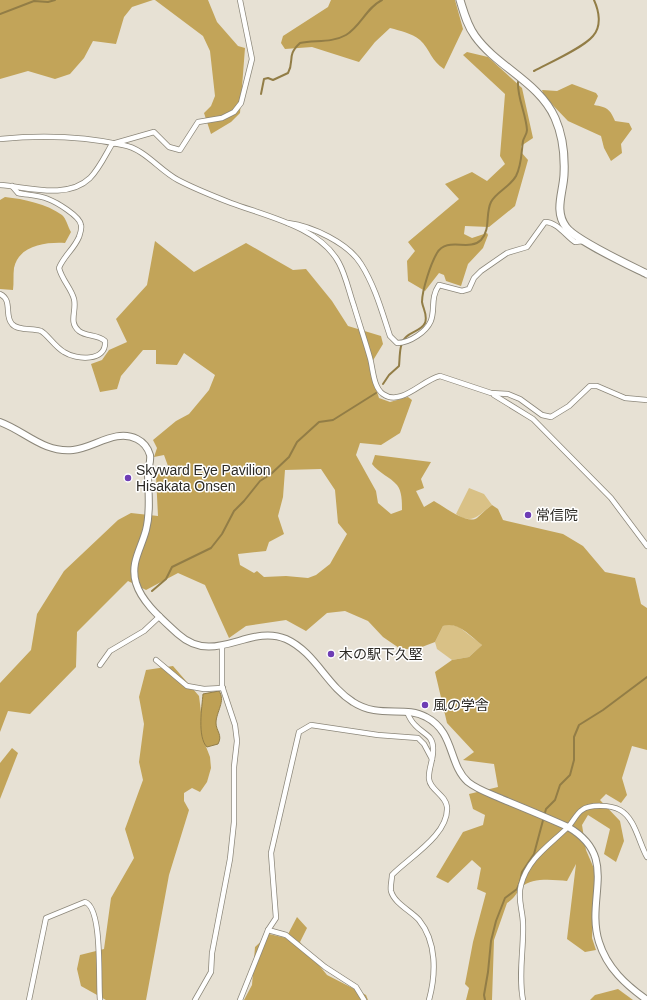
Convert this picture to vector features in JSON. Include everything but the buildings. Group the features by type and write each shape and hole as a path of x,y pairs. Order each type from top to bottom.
{"main road":[{"path":"460,0 467,24 474,36 488,51 521,78 536,93 555,118 561,134 564,150 564,176 559,213 567,229 584,241 647,274"}],"street":[{"path":"0,185 57,190 79,184 90,177 112,144 154,132 169,147 180,150 198,122 222,118 234,112 241,103 252,59 240,0"},
{"path":"0,139 63,136 112,144 123,144 139,150 178,180 207,193 284,222 326,245 339,264 370,358 376,385 380,393 395,398 402,396 432,378 440,376 491,393 533,419 610,498 647,546"},
{"path":"0,294 7,301 8,320 15,327 41,331 46,334 53,344 69,355 96,357 101,355 104,349 104,342 101,338 79,331 74,324 72,317 75,308 74,299 59,268 61,263 74,248 81,225 79,220 63,206 48,198 18,193 12,186"},
{"path":"284,222 299,224 315,230 338,243 354,255 368,277 390,336 397,343 403,343 425,331 430,325 434,307 434,297 440,285 462,291 469,289 474,278 481,271 507,253 527,247 545,222 556,225 566,236 575,242 584,241"},
{"path":"491,393 508,394 520,399 542,414 551,417 569,406 590,386 597,386 625,398 647,400"},
{"path":"0,422 14,427 39,444 52,450 78,449 121,436 132,437 143,443 150,456 148,518 146,531 136,554 134,568 136,582 141,596 179,635 197,646 213,647 257,637 280,637 295,644 305,652 335,688 353,702 371,711 418,713 434,722 442,730 458,767 468,782 477,788 506,801 556,821 568,827 586,840 592,847 598,865 599,874 596,921 598,941 601,949 615,973 630,988 647,1000"},
{"path":"100,665 110,652 144,631 160,616"},
{"path":"195,1000 211,972 212,953 230,859 234,822 234,767 237,741 235,724 223,688 221,676 222,645"},
{"path":"156,660 187,686 204,689 223,688"},
{"path":"407,712 416,726 430,736 434,748 429,779 430,784 444,800 447,807 444,820 435,835 423,849 392,875 391,890 394,897 419,920 430,937 434,968 429,1000"},
{"path":"240,1000 268,930 276,918 271,853 298,732 311,725 378,735 418,738 424,744 432,759"},
{"path":"523,1000 521,981 524,951 523,922 519,893 522,883 537,855 568,827 581,810 589,807 619,809 627,815 647,857"},
{"path":"29,1000 46,918 85,902 92,907 99,939 98,974 100,1000"},
{"path":"268,930 286,935 325,967 356,987 364,1000"}],"shaded area":[{"path":"0,0 153,0 132,7 124,17 116,44 93,41 84,58 70,74 55,79 28,71 0,79"},
{"path":"155,0 208,0 217,22 238,46 245,48 240,113 231,122 211,134 204,113 211,106 215,96 210,51 203,36"},
{"path":"331,0 455,0 463,29 444,69 433,59 420,40 402,31 390,28 375,42 359,62 312,47 285,49 281,43 283,36 328,7"},
{"path":"467,52 488,57 522,88 533,138 521,146 521,152 528,160 515,206 489,227 465,226 464,234 472,238 487,233 488,235 483,248 468,264 461,286 446,281 444,275 439,273 425,291 408,281 407,261 415,251 408,242 459,199 445,184 472,172 487,181 505,164 500,156 505,94 463,55"},
{"path":"572,84 596,93 598,96 594,105 608,109 615,121 629,123 632,129 621,144 622,153 611,161 604,148 601,136 568,121 544,96 542,90 557,91"},
{"path":"5,197 35,203 56,211 66,220 71,232 65,243 50,243 34,246 21,254 14,268 13,290 0,289 0,200"},
{"path":"155,241 194,272 246,243 293,270 306,269 332,301 348,326 381,336 383,344 369,367 379,398 390,402 408,397 412,400 400,433 381,445 360,443 356,455 376,491 378,503 391,514 402,510 399,487 372,464 375,455 431,462 421,479 424,488 416,491 424,507 434,501 461,517 473,519 477,518 492,505 498,509 503,520 563,534 583,546 605,572 635,578 641,604 647,608 647,750 632,746 622,778 627,795 621,803 606,794 600,800 620,821 624,841 616,862 604,854 610,829 588,815 582,825 586,850 595,871 592,938 596,950 585,952 567,939 576,864 567,881 537,880 531,882 522,887 507,903 494,940 492,1000 466,1000 469,988 465,984 473,942 486,893 477,889 481,868 472,860 448,883 436,877 463,832 483,825 485,815 473,809 469,794 498,787 494,764 463,760 474,752 447,723 435,672 452,660 469,657 482,645 459,627 448,625 443,626 435,642 414,650 399,648 383,637 368,621 345,611 327,613 306,631 286,620 246,626 229,638 205,585 178,573 146,590 128,581 77,632 76,667 30,714 8,711 0,732 0,683 31,650 37,614 64,571 118,520 131,513 158,516 156,476 168,466 164,455 154,457 157,448 153,440 176,421 189,414 209,390 215,375 184,353 177,365 156,364 156,350 143,350 121,376 117,389 100,392 91,364 102,360 109,350 127,342 116,319 147,285","holes":["321,469 335,490 338,523 347,534 330,564 316,575 308,578 286,576 264,577 257,571 254,573 240,565 238,554 266,551 269,542 284,534 278,516 283,497 285,470"]},
{"path":"469,488 484,494 492,505 476,517 467,519 456,514"},
{"path":"449,624 459,627 482,645 469,657 452,660 437,649 435,642 443,626"},
{"path":"173,666 199,696 205,744 210,757 211,768 207,782 200,792 192,788 184,793 184,801 189,810 169,875 146,1000 106,1000 81,986 77,969 80,955 104,949 111,898 134,858 125,829 143,780 139,762 144,724 139,697 146,670"},
{"path":"219,691 221,695 221,703 216,723 220,738 218,744 207,747 202,736 201,729 203,694"},
{"path":"12,748 18,753 0,799 0,763"},
{"path":"297,917 307,928 300,942 327,975 366,995 368,1000 244,1000 252,985 255,947 269,934 286,938"},
{"path":"618,989 633,1000 590,1000 595,995"}],"waterway":[{"path":"0,14 34,1 48,2 55,0"},
{"path":"261,94 264,79 268,78 273,80 288,73 293,51 300,43 341,38 356,27 376,3 382,0"},
{"path":"534,71 574,50 593,36 599,23 594,0"},
{"path":"383,384 389,375 399,366 400,350 404,340 408,335 421,328 425,323 426,317 422,297 427,277 437,253 446,245 470,245 481,240 486,231 488,211 493,198 513,180 518,172 523,141 527,133 518,82"},
{"path":"152,591 166,579 172,567 211,548 222,534 234,511 260,481 271,474 289,457 297,442 319,422 333,420 376,393"},
{"path":"485,1000 484,995 491,941 496,921 505,898 517,889 522,872 534,854 546,809 555,800 560,785 570,775 574,760 574,737 579,725 603,710 647,677"}],"place":[{"name":"Skyward Eye Pavilion Hisakata Onsen","path":"128,478"},
{"name":"常信院","path":"528,515"},
{"name":"木の駅下久堅","path":"331,654"},
{"name":"風の学舎","path":"425,705"}]}
